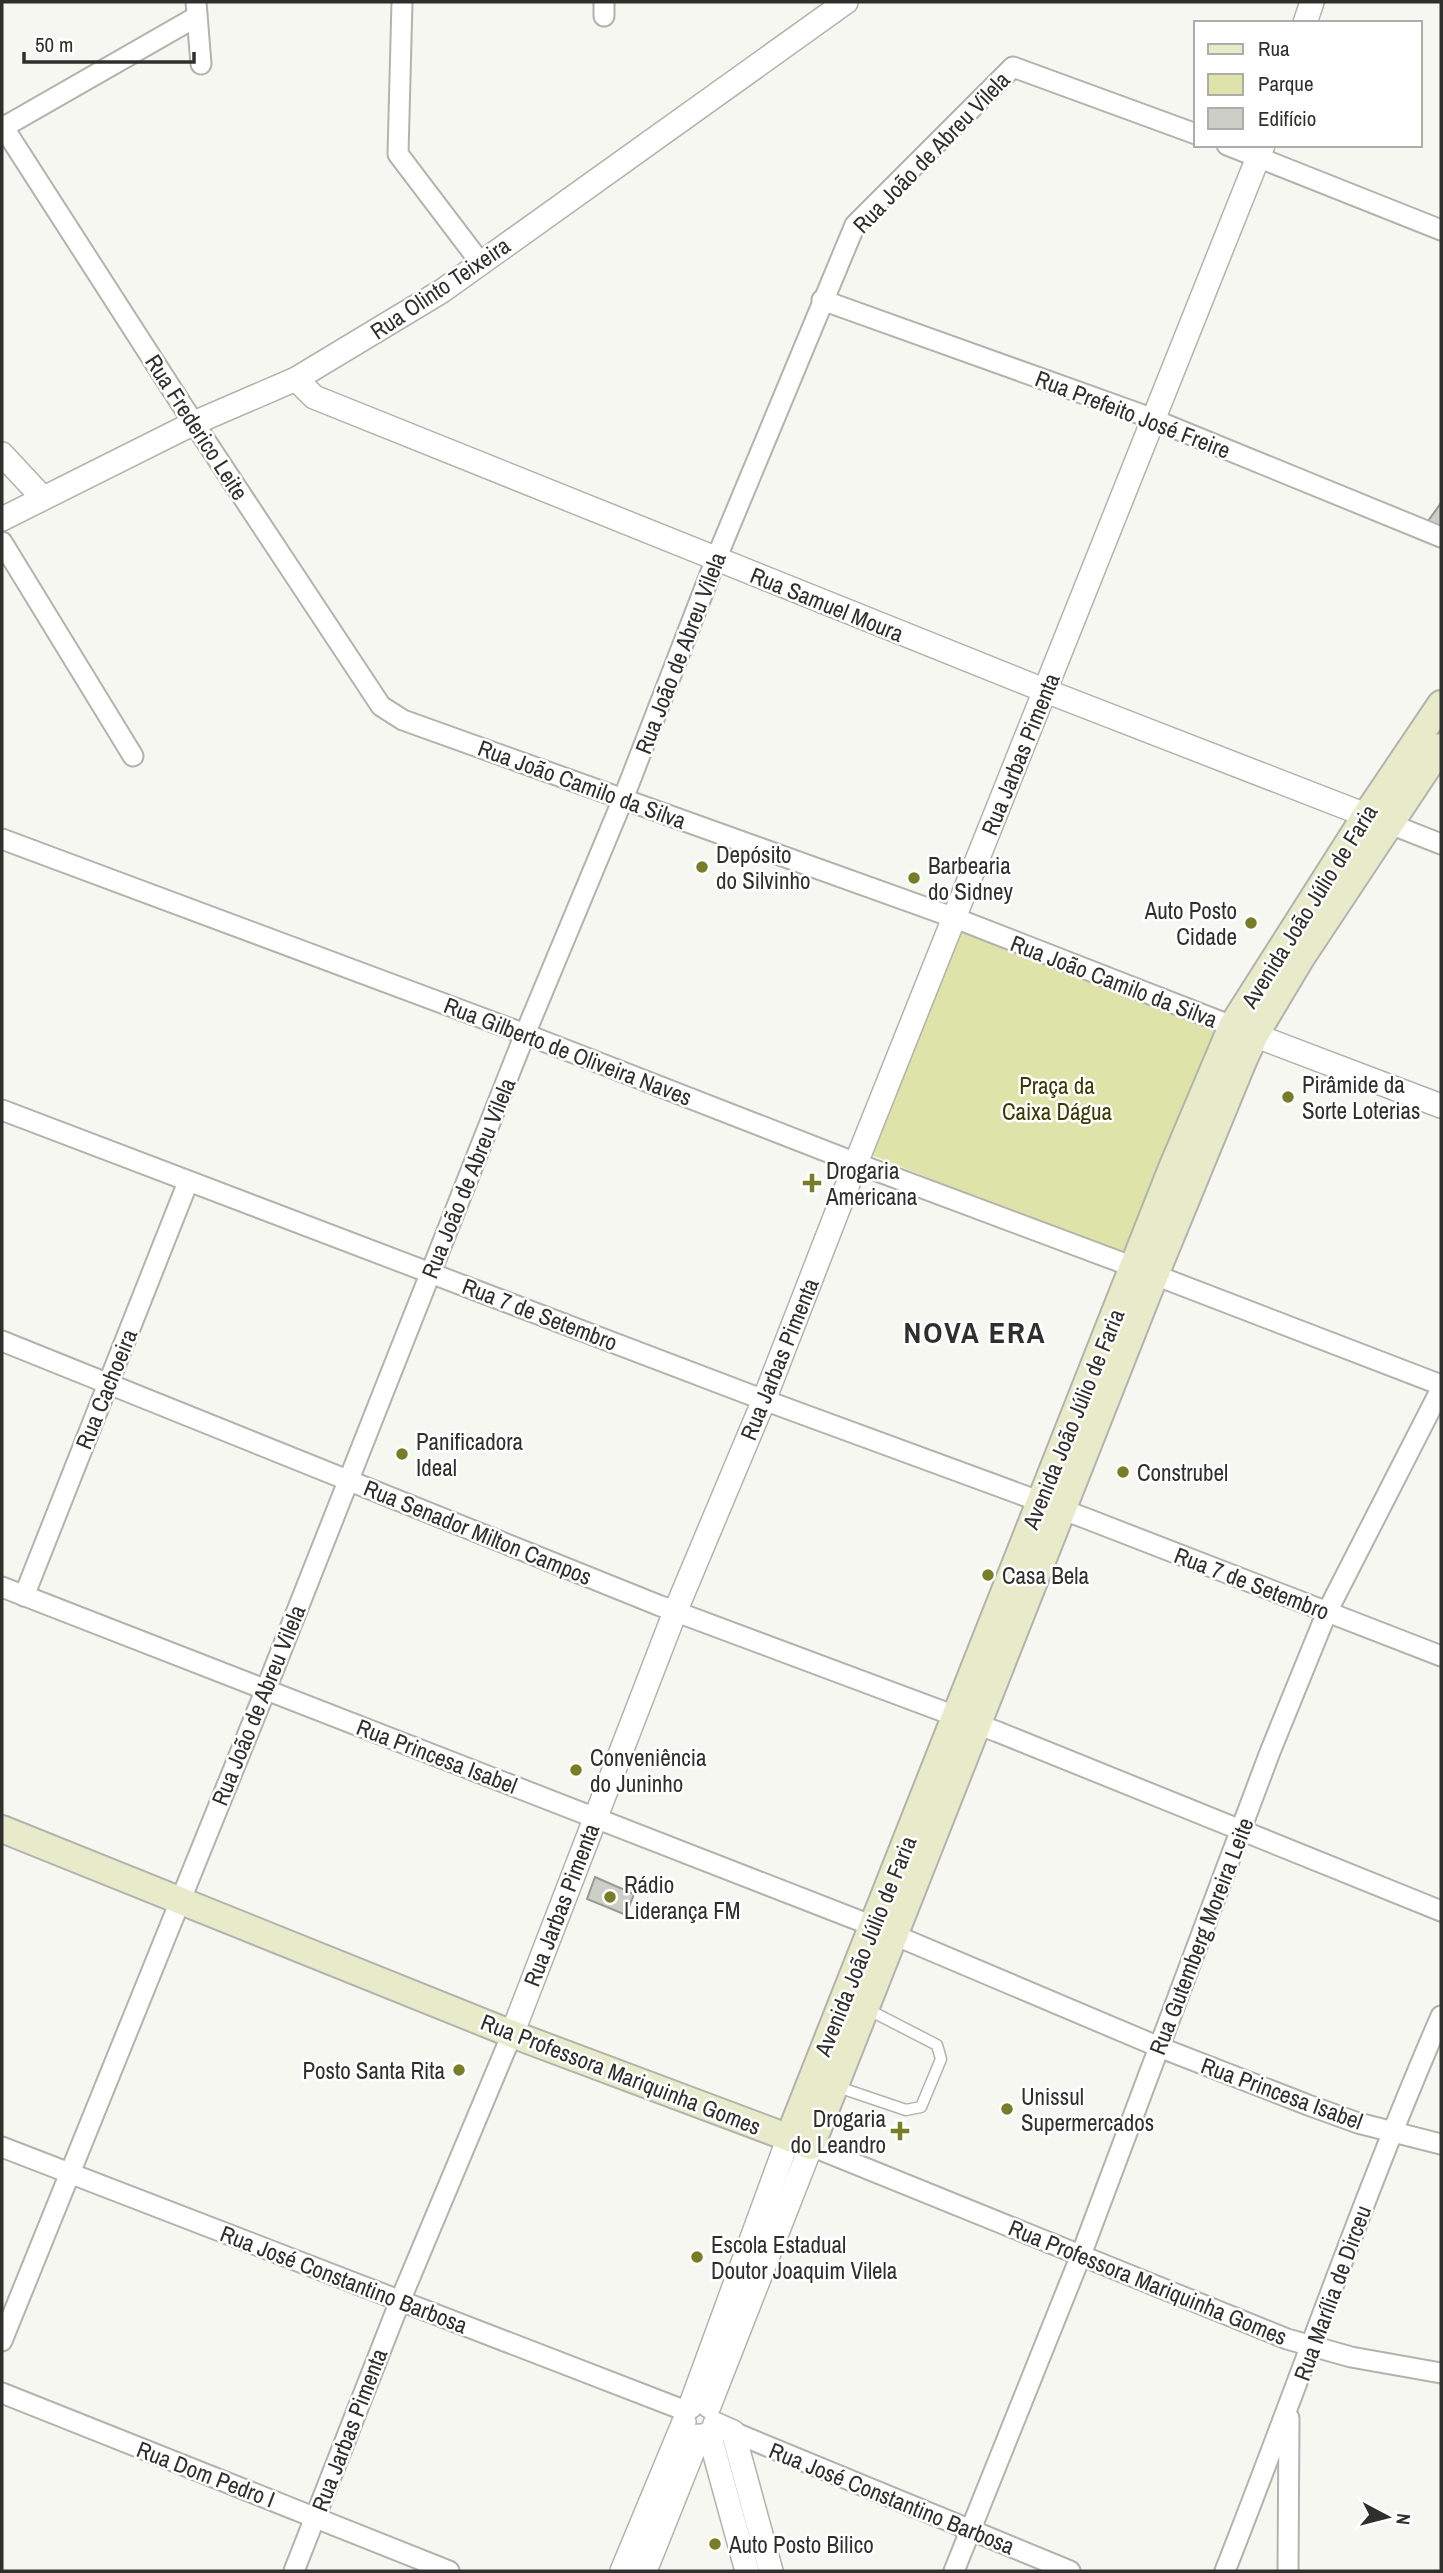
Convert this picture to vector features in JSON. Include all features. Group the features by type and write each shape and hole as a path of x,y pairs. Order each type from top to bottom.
{"main road":[{"name":"Avenida João Júlio de Faria","path":"800,2142 1051,1506 1244,1031 1378,820 1441,704"},
{"name":"Avenida João Júlio de Faria","path":"1378,820 1441,747"},
{"name":"Rua Professora Mariquinha Gomes","path":"2,1829 512,2034 800,2142"},
{"name":"Avenida João Júlio de Faria","path":"800,2142 834,2086 867,2009 883,1930"}],"street":[{"path":"402,2 398,154 480,262"},
{"name":"Rua Olinto Teixeira","path":"2,519 194,423 296,379 432,297 846,2"},
{"path":"1306,21 1312,2"},
{"path":"2,127 196,9 201,64"},
{"name":"Rua João de Abreu Vilela","path":"2,2341 266,1689 525,1034 623,799 716,559 855,225 1013,67 1194,133"},
{"name":"Rua Frederico Leite","path":"2,127 381,706 403,720"},
{"path":"1238,147 1261,151 1441,230"},
{"name":"Rua Jarbas Pimenta","path":"294,2571 400,2301 512,2034 675,1612 764,1401 856,1163 1261,151"},
{"name":"Rua Prefeito José Freire","path":"822,300 1154,420 1441,537"},
{"name":"Rua Samuel Moura","path":"296,379 314,397 1046,691 1441,844"},
{"path":"2,454 43,498"},
{"path":"2,542 133,756"},
{"name":"Rua João Camilo da Silva","path":"403,720 955,918 1441,1106"},
{"name":"Rua Gilberto de Oliveira Naves","path":"2,839 525,1034 1441,1387"},
{"name":"Rua 7 de Setembro","path":"2,1110 1441,1656"},
{"name":"Rua Cachoeira","path":"24,1595 188,1182"},
{"name":"Rua Senador Milton Campos","path":"2,1341 675,1612 967,1720 1441,1911"},
{"name":"Rua Gutemberg Moreira Leite","path":"954,2571 1081,2255 1241,1830 1327,1612 1441,1387"},
{"name":"Rua Princesa Isabel","path":"2,1587 883,1930 1159,2047 1328,2112 1441,2144"},
{"name":"Rua Marília de Dirceu","path":"1226,2571 1290,2407 1391,2132 1441,2016"},
{"name":"Rua Professora Mariquinha Gomes","path":"800,2142 1255,2327 1311,2347 1375,2362 1441,2373"},
{"name":"Avenida João Júlio de Faria","path":"622,2571 648,2536 703,2421 800,2142"},
{"name":"Rua José Constantino Barbosa","path":"2,2147 703,2421 1070,2571"},
{"name":"Rua Dom Pedro I","path":"2,2393 449,2571"},
{"path":"1287,2571 1290,2407"},
{"path":"703,2421 768,2563"},
{"path":"703,2421 745,2564"},
{"name":"Avenida João Júlio de Faria","path":"645,2571 648,2536"}],"lane":[{"path":"834,2086 906,2110 913,2109 920,2107 941,2059 937,2045 867,2009"},
{"path":"745,2564 768,2563"}],"green space":[{"name":"Praça da Caixa Dágua","path":"959,929 1225,1032 1130,1259 864,1152"}],"building":[{"path":"1441,503 1441,532 1425,525"},
{"name":"Rádio Liderança FM","path":"595,1877 634,1894 626,1915 587,1899"}],"place":[{"name":"Depósito do Silvinho","path":"702,867"},
{"name":"Barbearia do Sidney","path":"914,878"},
{"name":"Auto Posto Cidade","path":"1251,923"},
{"name":"Pirâmide da Sorte Loterias","path":"1288,1097"},
{"name":"Drogaria Americana","path":"812,1183"},
{"name":"Panificadora Ideal","path":"402,1454"},
{"name":"Construbel","path":"1123,1472"},
{"name":"Casa Bela","path":"988,1575"},
{"name":"Conveniência do Juninho","path":"576,1770"},
{"name":"Rádio Liderança FM","path":"610,1897"},
{"name":"Posto Santa Rita","path":"459,2070"},
{"name":"Unissul Supermercados","path":"1007,2109"},
{"name":"Drogaria do Leandro","path":"900,2131"},
{"name":"Escola Estadual Doutor Joaquim Vilela","path":"697,2257"},
{"name":"Auto Posto Bilico","path":"715,2544"}],"district":[{"name":"NOVA ERA","path":"975,1332"}]}
